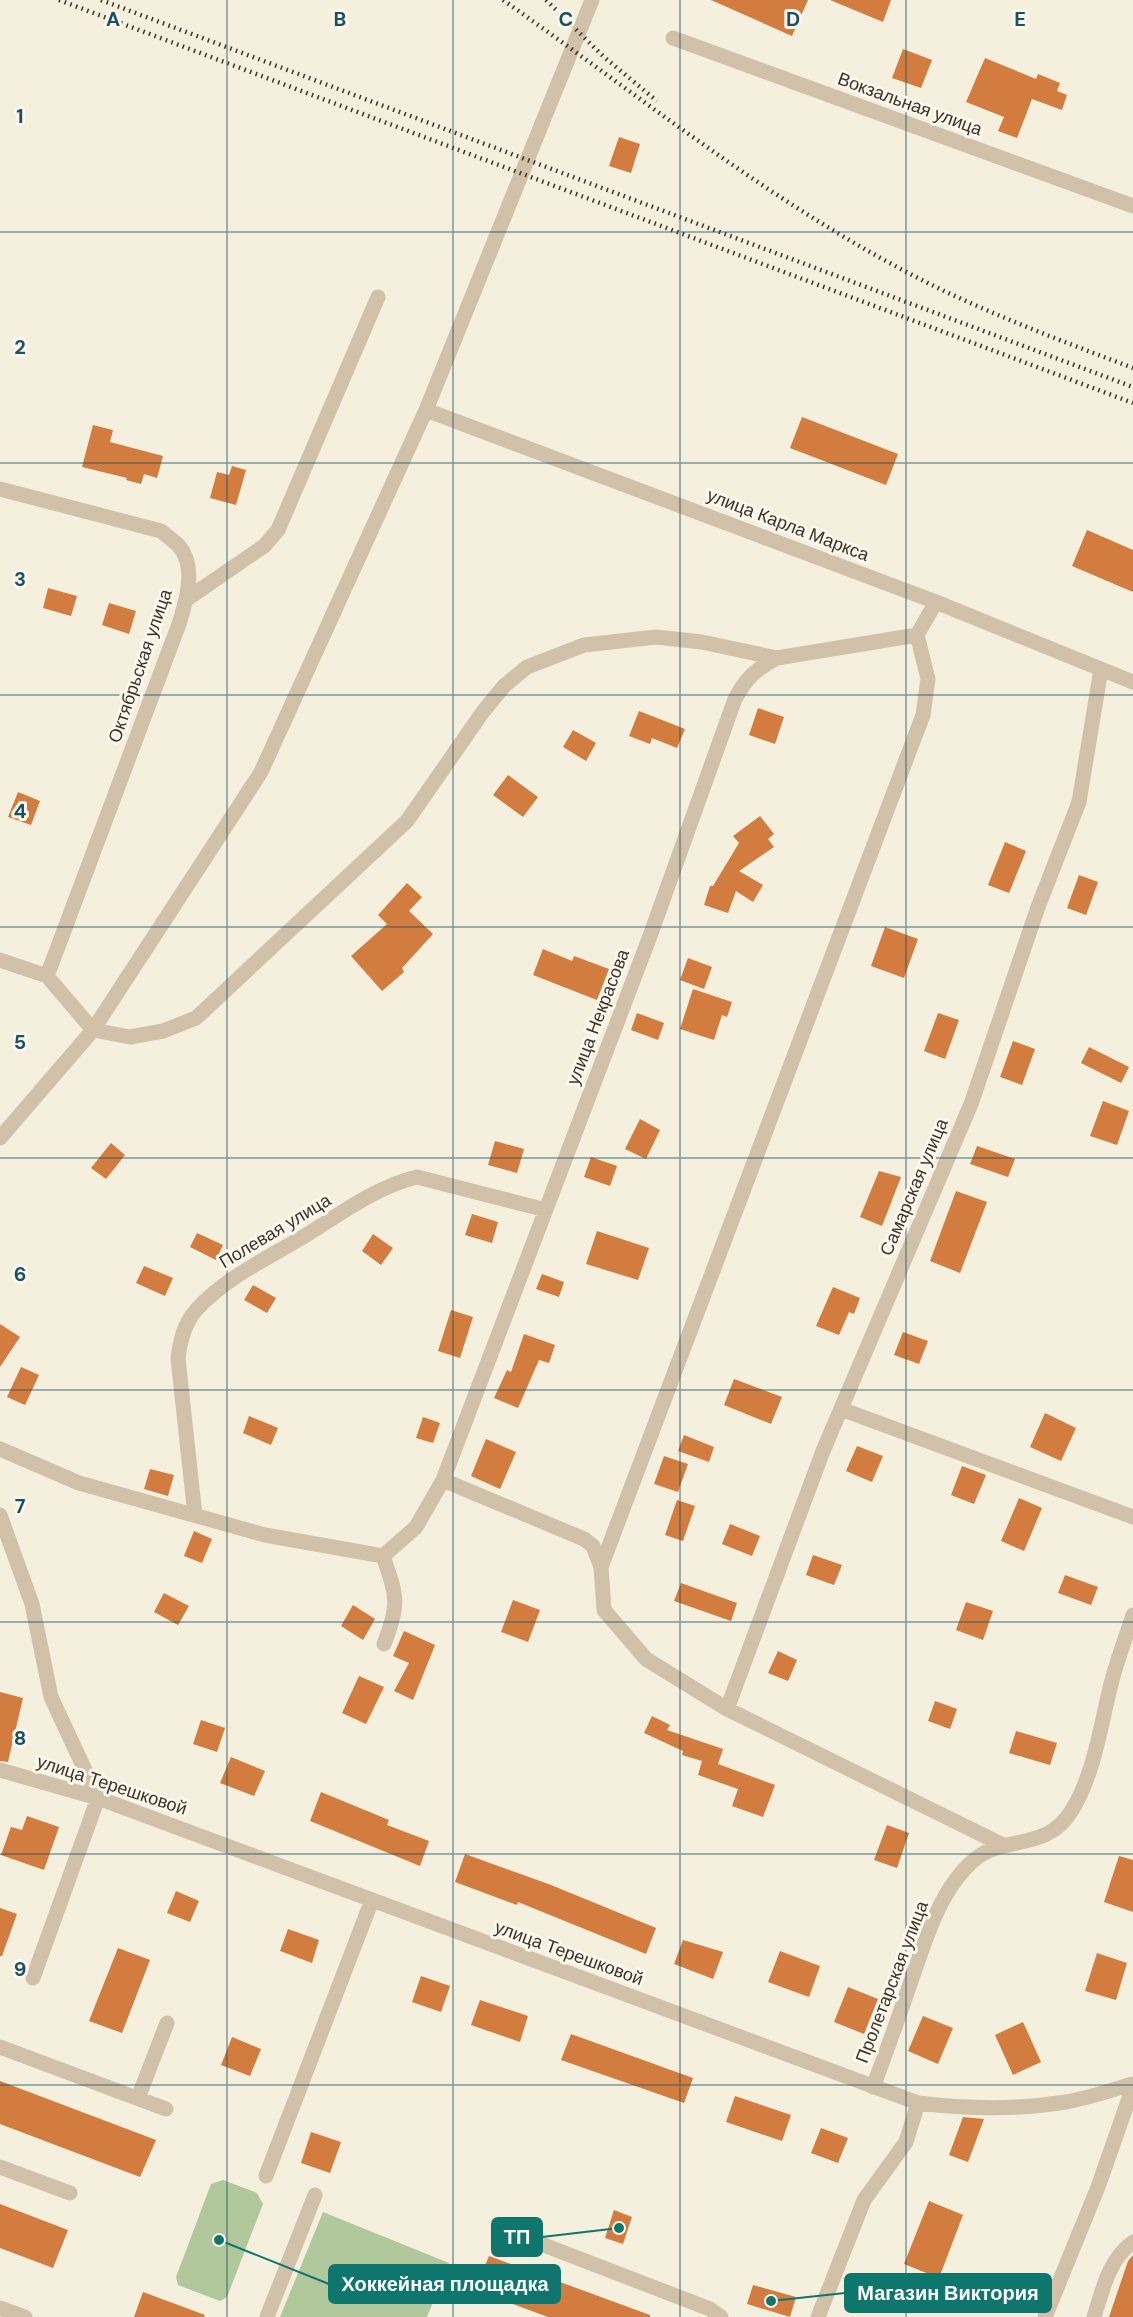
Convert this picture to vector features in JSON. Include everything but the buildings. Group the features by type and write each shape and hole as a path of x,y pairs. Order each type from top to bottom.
{"street":[{"path":"0,1138 93,1029 261,772 426,410 592,0"},
{"name":"Вокзальная улица","path":"673,38 1133,206"},
{"path":"187,599 264,546 278,530 378,297"},
{"name":"улица Карла Маркса","path":"426,410 936,602 1133,682"},
{"name":"Октябрьская улица","path":"0,489 161,531 181,548 188,572 187,599 47,976"},
{"path":"601,1567 923,715 928,679 917,635 936,602"},
{"name":"улица Некрасова","path":"383,1556 416,1527 443,1480 650,936 735,699 744,682 756,669 777,658 917,635"},
{"path":"0,960 47,976 93,1029 130,1037 164,1031 195,1018 408,821 482,713 504,686 527,667 584,645 656,637 702,642 777,658"},
{"name":"Самарская улица","path":"727,1709 841,1409 970,1104 1038,907 1079,802 1101,669"},
{"name":"Полевая улица","path":"195,1515 178,1359 182,1334 195,1310 230,1279 387,1187 417,1177 546,1210"},
{"path":"841,1409 1133,1517"},
{"path":"0,1449 79,1483 265,1534 383,1556 396,1593 396,1614 384,1644"},
{"path":"443,1480 584,1539 593,1546 601,1567 604,1610 646,1659 727,1709 1003,1845"},
{"path":"0,1515 32,1604 51,1697 99,1798 33,1978"},
{"name":"Пролетарская улица","path":"873,2087 930,1930 945,1897 960,1873 987,1850 1003,1845 1023,1844 1043,1836 1060,1825 1071,1813 1092,1760 1115,1668 1133,1615"},
{"name":"улица Терешковой","path":"0,1770 99,1798 918,2103 958,2108 1006,2109 1068,2102 1133,2086"},
{"path":"266,2176 372,1900"},
{"path":"138,2098 167,2023"},
{"path":"0,2047 166,2109"},
{"path":"1046,2317 1098,2187 1133,2086"},
{"path":"818,2317 864,2200 906,2142 918,2103"},
{"path":"0,2167 70,2193"},
{"path":"267,2317 315,2195"},
{"path":"502,2229 710,2309 721,2317"},
{"path":"1094,2317 1115,2259 1119,2252 1133,2242"},
{"path":"0,2307 25,2317"}],"green space":[{"path":"223,2180 257,2193 263,2204 227,2297 220,2301 178,2285 176,2277 211,2184"},
{"path":"323,2212 449,2263 427,2317 280,2317"}],"railway":[{"path":"59,0 1133,403"},
{"path":"101,0 1133,387"},
{"path":"503,0 768,189 879,257 984,309 1133,368"},
{"path":"546,0 604,57 657,101"}],"place":[{"name":"ТП","path":"619,2228"},
{"name":"Хоккейная площадка","path":"219,2240"},
{"name":"Магазин Виктория","path":"771,2301"}]}
